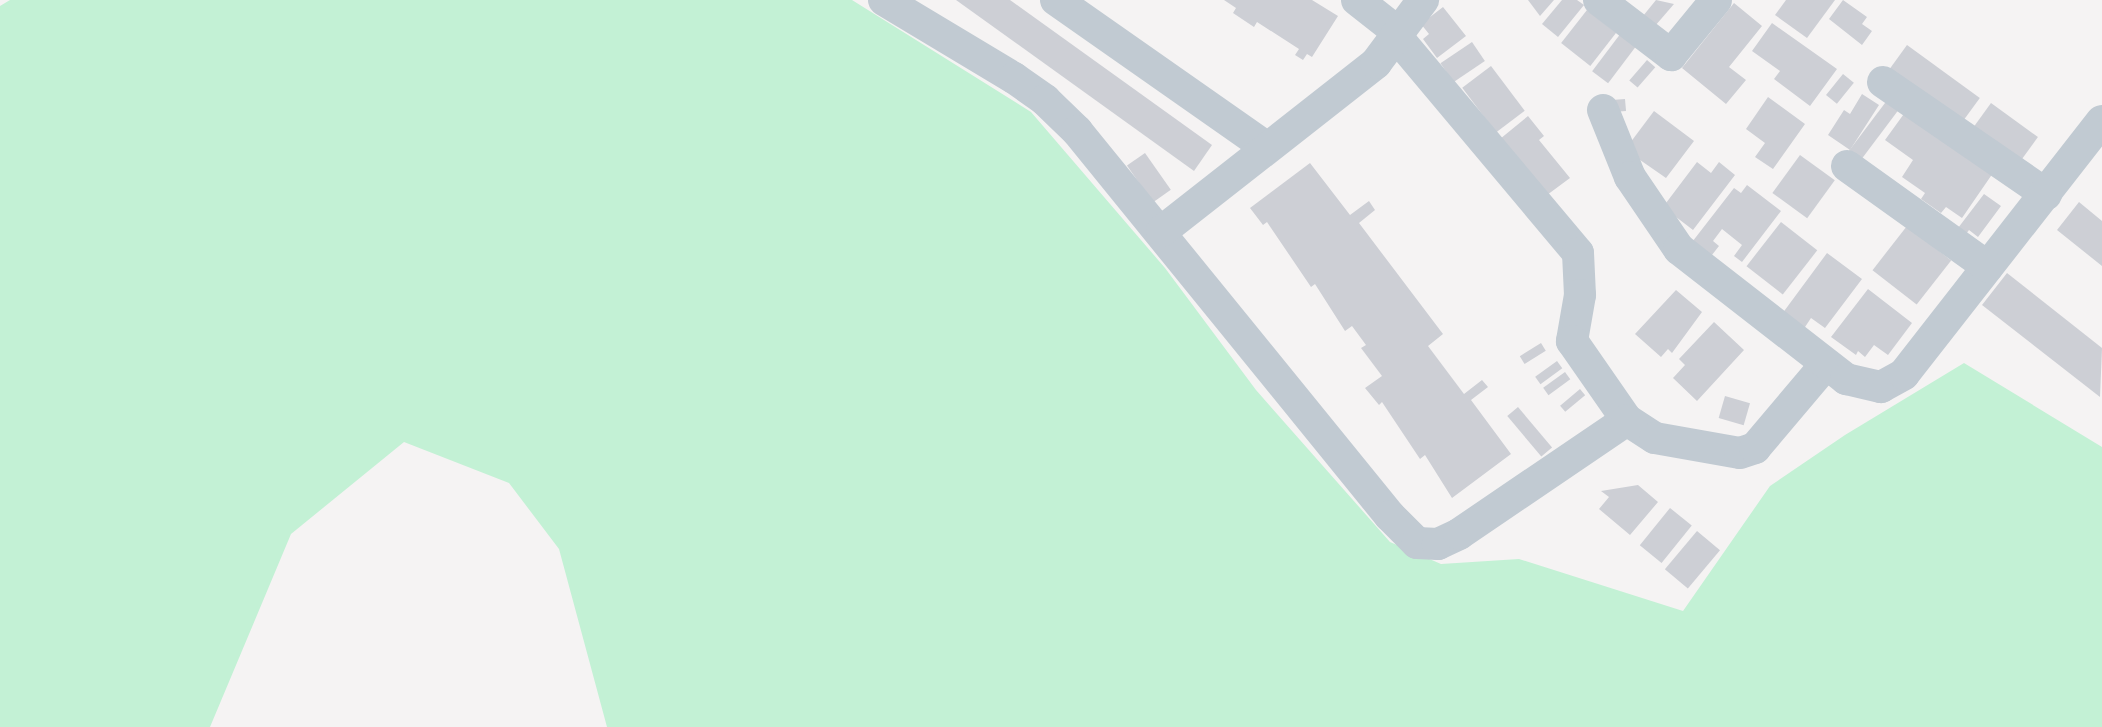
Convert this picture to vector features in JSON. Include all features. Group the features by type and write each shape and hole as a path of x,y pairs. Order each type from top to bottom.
{"street":[{"path":"884,0 1045,100 1162,231 1383,508 1418,543 1438,544 1459,534 1627,420"},
{"path":"1056,0 1257,141"},
{"path":"1357,0 1397,35 1578,253 1580,294 1572,341 1627,420 1655,438 1740,453 1755,448 1826,364"},
{"path":"1162,231 1376,63 1423,0"},
{"path":"1599,0 1671,55 1716,0"},
{"path":"1884,82 2046,194"},
{"path":"1603,110 1630,177 1679,249 1846,379 1881,387 1904,374 2046,194 2098,133"},
{"path":"1847,166 1988,267"}],"green space":[{"path":"10,0 852,0 1031,112 1165,268 1256,390 1390,542 1441,564 1519,559 1683,611 1770,486 1845,435 1964,363 2102,447 2102,727 607,727 559,549 509,483 404,442 291,534 210,727 0,727 0,6"}],"building":[{"path":"956,0 1010,0 1212,145 1194,171"},
{"path":"1224,0 1312,0 1338,16 1312,57 1307,54 1303,60 1295,55 1299,49 1257,22 1254,27 1233,13 1236,8"},
{"path":"1528,0 1554,0 1540,16"},
{"path":"1562,0 1577,0 1584,5 1558,37 1542,24"},
{"path":"1656,0 1674,4 1655,26 1643,16"},
{"path":"1786,0 1835,0 1807,38 1775,15"},
{"path":"1843,0 1867,17 1862,24 1872,31 1862,45 1829,19"},
{"path":"1734,3 1762,26 1729,67 1746,80 1726,104 1682,68"},
{"path":"1443,7 1466,36 1437,58 1423,39 1429,34 1421,24"},
{"path":"1587,10 1616,33 1590,66 1561,43"},
{"path":"1772,23 1837,69 1810,106 1774,79 1780,71 1752,51"},
{"path":"1621,33 1637,45 1608,83 1592,71"},
{"path":"1472,42 1485,61 1453,82 1440,63"},
{"path":"1907,45 1980,98 1961,124 1888,71"},
{"path":"1647,60 1655,67 1638,88 1629,80"},
{"path":"1491,66 1525,111 1496,132 1462,88"},
{"path":"1843,74 1854,83 1837,104 1826,95"},
{"path":"1862,94 1879,105 1850,150 1828,135 1844,110 1850,114"},
{"path":"1768,97 1805,124 1773,169 1755,157 1765,143 1746,129"},
{"path":"1625,99 1626,111 1616,112 1615,100"},
{"path":"1888,99 1900,108 1861,160 1849,151"},
{"path":"1991,103 2038,137 2019,163 1972,129"},
{"path":"1654,111 1694,141 1666,178 1630,153 1635,147 1630,143"},
{"path":"1906,111 1993,173 1962,218 1946,207 1941,213 1921,199 1925,193 1902,177 1913,160 1885,140"},
{"path":"1528,116 1544,136 1539,140 1570,178 1547,195 1500,139"},
{"path":"1145,153 1171,190 1153,202 1127,166"},
{"path":"1800,155 1835,180 1807,218 1772,193"},
{"path":"1697,162 1711,173 1719,162 1735,175 1693,230 1663,207"},
{"path":"1310,163 1350,215 1369,201 1375,210 1359,223 1443,334 1428,346 1464,394 1482,380 1488,387 1471,400 1511,454 1452,498 1425,455 1420,459 1382,402 1379,405 1365,388 1382,376 1361,348 1366,345 1352,326 1345,331 1315,284 1311,287 1267,222 1263,225 1250,208"},
{"path":"1747,185 1781,211 1742,262 1734,256 1742,245 1722,229 1713,241 1719,246 1708,260 1689,246 1734,188 1741,193"},
{"path":"1984,194 2001,206 1978,237 1969,230 1963,238 1955,232"},
{"path":"2079,202 2102,221 2102,266 2057,230"},
{"path":"1781,222 1817,250 1783,294 1747,266"},
{"path":"1907,226 1951,260 1917,305 1873,270"},
{"path":"1827,253 1862,279 1825,328 1811,318 1803,330 1782,314"},
{"path":"2007,273 2102,348 2100,397 1982,305"},
{"path":"1868,289 1912,323 1888,355 1874,345 1865,357 1858,351 1856,355 1831,337"},
{"path":"1676,290 1702,312 1672,353 1668,349 1661,357 1635,334"},
{"path":"1714,322 1744,350 1697,401 1673,378 1685,365 1679,359"},
{"path":"1541,343 1546,351 1525,364 1520,356"},
{"path":"1557,361 1562,368 1540,384 1535,377"},
{"path":"1565,372 1570,379 1548,395 1543,388"},
{"path":"1580,389 1585,395 1565,412 1560,406"},
{"path":"1725,396 1750,403 1744,425 1719,418"},
{"path":"1518,407 1552,448 1541,457 1507,416"},
{"path":"1638,485 1658,502 1630,535 1599,509 1609,497 1601,491"},
{"path":"1670,508 1692,526 1662,563 1640,545"},
{"path":"1697,531 1720,550 1688,589 1665,569"}]}
